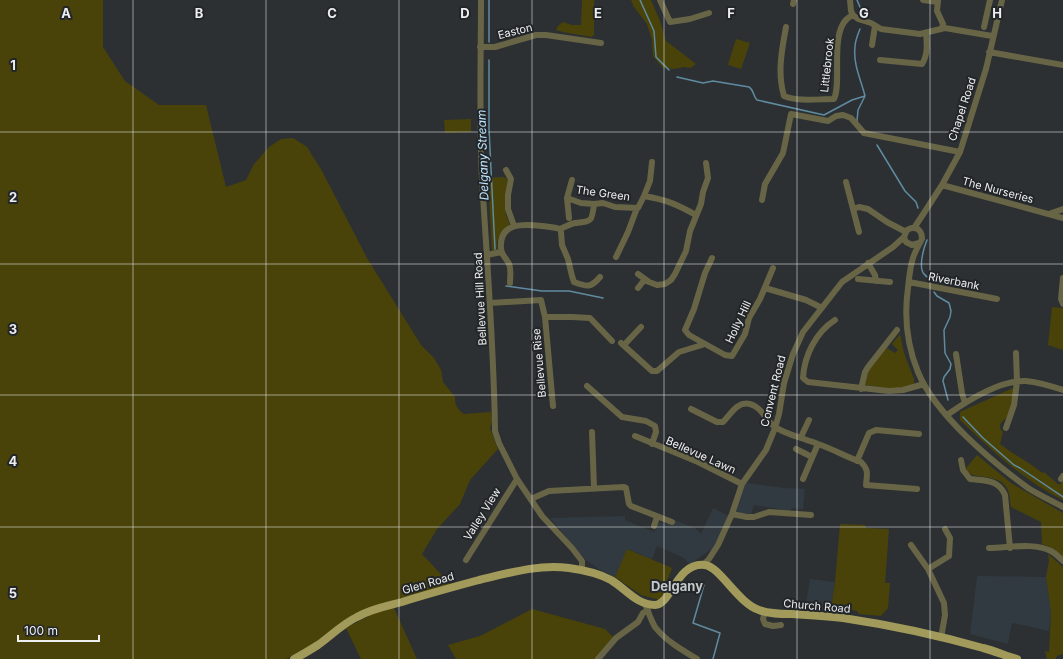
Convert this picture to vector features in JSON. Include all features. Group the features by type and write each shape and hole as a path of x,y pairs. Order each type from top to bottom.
{"main road":[{"path":"647,607 662,603 678,579 694,566 703,565"},
{"name":"Church Road","path":"703,565 710,566 747,604 757,610 765,612 832,617 881,624 985,648 1017,659"},
{"name":"Glen Road","path":"294,659 319,644 357,616 375,609 466,583 525,569 548,566 590,571 612,581 647,607"}],"street":[{"name":"Bellevue Hill Road","path":"481,0 480,47 482,178 490,303 495,431 499,443 517,479 542,516 582,561 582,570"},
{"path":"660,0 670,22 690,19 709,13"},
{"path":"850,0 853,15 858,19 881,29 920,34 942,28 963,30 992,36"},
{"path":"923,0 938,1 937,11 943,24 942,28"},
{"path":"984,27 990,0"},
{"name":"Chapel Road","path":"914,228 942,185 960,152 986,69 992,36 1002,0"},
{"name":"Littlebrook","path":"786,27 780,75 784,96 802,99 834,99 836,94 836,65 842,25 848,17 853,15"},
{"path":"872,45 875,26"},
{"path":"880,60 922,64 926,52 926,33"},
{"name":"Easton","path":"480,47 496,46 536,35 546,35 601,43"},
{"path":"990,52 1063,65"},
{"path":"762,200 765,184 784,153 791,114 828,121 836,116 843,115 851,118 864,133 960,152"},
{"name":"The Green","path":"616,257 650,181 652,162"},
{"path":"638,274 649,282 657,284 665,284 671,280 686,251 690,231 701,204 702,192 708,178 706,163"},
{"path":"506,170 511,179 508,195 508,209 514,226"},
{"name":"The Green","path":"569,218 567,198 572,180"},
{"path":"846,182 859,232"},
{"name":"The Nurseries","path":"942,185 1063,218"},
{"name":"The Green","path":"644,196 663,199 675,203 696,215"},
{"name":"The Green","path":"567,198 581,203 603,203 615,207 637,208"},
{"path":"510,283 511,270 508,262 501,252 502,236 506,230 514,226 531,225 560,229 573,224 586,223 591,218 594,204"},
{"path":"853,209 859,207 868,209 905,234 913,259"},
{"path":"1049,214 1063,209"},
{"name":"Chapel Road","path":"920,231 922,216"},
{"path":"905,234 909,229 914,228 920,231 922,239 913,259 906,303 907,333 911,351 924,384 947,415 983,452 1029,488 1063,507"},
{"path":"560,229 562,245 568,259 574,282 584,286 590,286 595,284 600,277"},
{"name":"Convent Road","path":"703,565 718,545 732,514 742,484 760,459 775,428 784,383 793,354 803,332 842,282 893,247 905,234"},
{"path":"909,244 915,246 919,244"},
{"name":"Convent Road","path":"893,247 909,244"},
{"path":"487,255 501,252"},
{"name":"Holly Hill","path":"712,258 704,273 694,309 685,330 689,335 724,355 732,356 745,334 749,318 765,288 773,268"},
{"path":"868,263 875,275 876,281"},
{"path":"1063,278 1061,299 1063,304"},
{"path":"638,288 645,279"},
{"path":"858,279 890,282"},
{"name":"Riverbank","path":"909,282 997,299"},
{"path":"765,288 806,300 822,308"},
{"name":"Bellevue Rise","path":"490,303 541,300 545,317 553,406"},
{"name":"Bellevue Rise","path":"545,317 590,318 612,341"},
{"path":"835,320 828,324 813,344 803,368 803,378 808,382 861,389 896,391 924,384"},
{"path":"641,327 622,344 652,371 657,371 679,352 702,345 703,343"},
{"path":"861,389 865,372 868,367 897,330"},
{"path":"1006,428 1014,404 1017,382 1016,353"},
{"path":"956,354 965,403"},
{"path":"947,415 965,403 1004,385 1017,382 1026,381 1040,383 1063,390"},
{"name":"Bellevue Lawn","path":"587,386 622,417 646,421 655,426 656,432 652,444"},
{"path":"691,409 717,422 723,422 737,406 749,404 757,407 764,415 766,420 775,428 818,444 857,461 866,467 868,473 866,485 917,489"},
{"path":"801,437 808,420"},
{"path":"857,461 869,433 876,430 919,434"},
{"path":"592,432 594,488"},
{"name":"Bellevue Lawn","path":"635,436 698,462 742,484"},
{"path":"803,479 818,444"},
{"path":"796,449 812,457"},
{"path":"961,460 962,470 970,479 993,482 1002,487 1005,495 1010,548"},
{"name":"Valley View","path":"466,560 517,479"},
{"path":"531,499 549,491 594,488 626,488 628,501 631,506 672,522"},
{"path":"732,514 747,517 754,517 769,512 811,515"},
{"path":"654,526 657,516"},
{"path":"928,570 949,556 950,538 945,529"},
{"path":"911,545 928,570 944,603 945,616 941,638"},
{"path":"989,548 1031,546 1043,548 1052,552 1063,561"},
{"path":"598,659 616,638 638,622 647,607"},
{"path":"647,607 656,627 664,636 677,647 697,659"},
{"path":"765,612 763,620 765,624 773,626 781,625"}],"shaded area":[{"path":"0,0 103,0 103,47 125,81 159,105 206,105 226,187 246,180 254,164 269,147 281,139 293,138 307,147 322,171 367,258 421,345 434,358 441,370 443,382 455,397 458,409 464,414 491,412 492,421 490,428 498,449 470,480 460,504 437,529 422,554 452,586 386,604 286,659 0,659"},
{"path":"582,0 594,0 594,35 591,37 556,30 563,22 572,25 581,25"},
{"path":"631,0 651,0 660,21 666,41 696,64 691,68 663,68 653,56 652,40 647,24 634,7"},
{"path":"736,39 750,43 741,69 728,65"},
{"path":"471,119 471,132 445,133 444,120"},
{"path":"503,177 508,180 505,197 506,215 510,225 499,236 497,250 492,252 488,178"},
{"path":"1052,307 1063,308 1063,350 1048,345"},
{"path":"900,334 904,353 914,379 914,385 893,389 865,385 867,374 876,360 887,348 895,353 898,350 892,344"},
{"path":"1013,388 1014,399 1008,417 1000,426 1003,432 1000,444 1042,473 1044,472 1059,485 1063,481 1063,500 1035,484 1008,464 960,420 960,412"},
{"path":"977,455 1011,483 1063,513 1063,557 1054,549 1042,544 1041,522 1011,507 1008,490 1002,483 990,478 972,475 968,472 966,468"},
{"path":"747,483 805,489 803,509 792,508 790,511 754,505 751,514 736,512 744,486"},
{"path":"713,508 729,516 713,548 689,564 684,558 657,546 652,559 628,549 615,577 600,570 585,559 550,518 625,516 625,520 654,532 659,522 671,525 675,520 695,528 701,534"},
{"path":"840,524 865,525 866,528 889,529 885,583 890,583 888,608 881,616 859,614 857,611 848,609 843,612 831,610"},
{"path":"627,549 672,568 664,589 668,591 660,600 641,595 615,577"},
{"path":"1048,554 1063,567 1063,654 1057,656 1055,659 1047,659 1045,651 1049,652 1051,612 1046,577 1049,561"},
{"path":"977,576 1046,577 1051,612 1049,631 1012,623 1008,644 970,634"},
{"path":"810,579 835,582 831,610 805,610"},
{"path":"394,608 417,659 361,659 346,628 376,612"},
{"path":"532,609 605,629 613,637 596,659 456,659 448,645 480,636"}],"waterway":[{"name":"Delgany Stream","path":"489,0 489,42"},
{"path":"640,0 654,31 656,57 669,70"},
{"path":"857,0 863,14"},
{"path":"857,121 858,110 865,96 855,60 856,42 860,29"},
{"name":"Delgany Stream","path":"489,60 489,129 495,249"},
{"path":"677,77 703,83 713,81 749,87 757,100 824,115 852,100 865,96"},
{"path":"877,145 905,191 916,202 918,208"},
{"path":"927,240 923,252 922,271 934,282"},
{"name":"Delgany Stream","path":"506,286 542,291 569,291 603,298"},
{"path":"934,292 937,296 949,303 951,311 944,330 945,353 951,364 950,369 943,381 948,400"},
{"path":"963,417 983,438 1014,465 1063,497"},
{"name":"Delgany Stream","path":"704,585 693,623 720,633 713,659"}],"district":[{"name":"Delgany","path":"677,586"}]}
